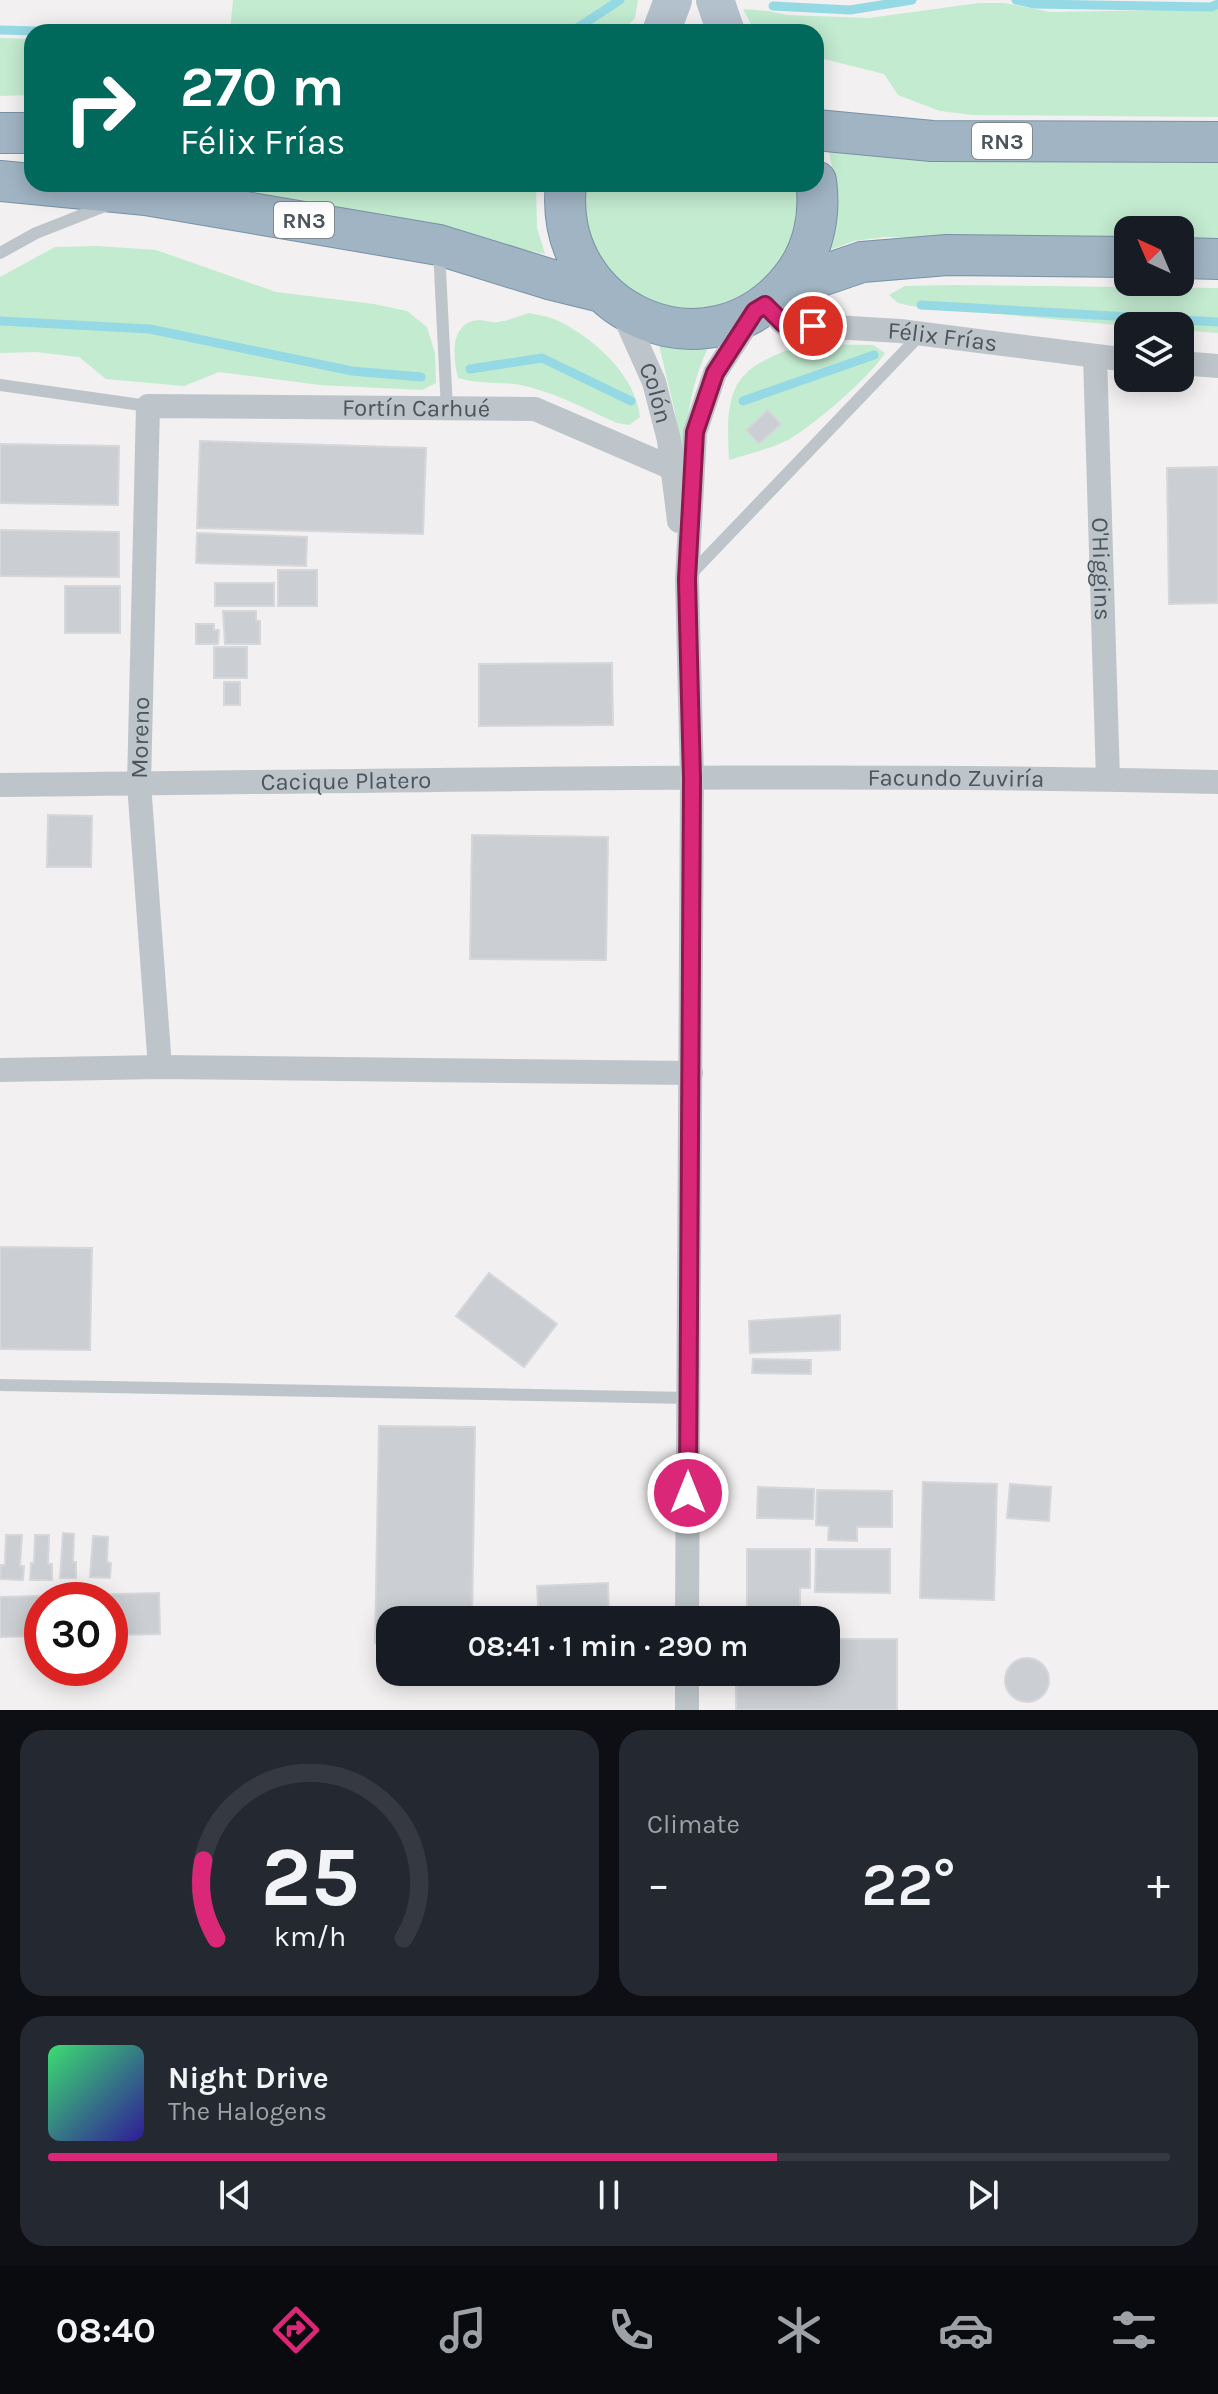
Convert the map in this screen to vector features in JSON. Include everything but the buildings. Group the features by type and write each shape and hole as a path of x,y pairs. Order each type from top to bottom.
{"highway":[{"name":"RN3","path":"824,131 932,141 1218,142"},
{"path":"0,133 24,133"},
{"name":"RN3","path":"0,181 24,183"},
{"name":"RN3","path":"116,192 439,245 611,300 653,323 687,329 722,325 862,262 947,255 1114,257"},
{"path":"566,192 565,217 569,238 588,276 611,300"},
{"path":"768,302 805,257 812,240 817,192"},
{"path":"1194,258 1218,259"}],"main road":[{"path":"664,24 673,0"},
{"path":"715,0 723,24"}],"street":[{"name":"Colón","path":"611,300 654,382 669,440 687,579"},
{"name":"Félix Frías","path":"768,302 784,324 921,334 1114,359"},
{"name":"Colón","path":"687,1606 692,779 687,579 695,432 715,373 768,302"},
{"name":"O'Higgins","path":"1095,357 1108,779"},
{"path":"1194,364 1218,366"},
{"name":"Fortín Carhué","path":"148,406 535,409 672,468"},
{"name":"Moreno","path":"148,406 139,784 160,1067"},
{"name":"Facundo Zuviría","path":"692,779 1218,782"},
{"name":"Cacique Platero","path":"0,785 692,779"},
{"path":"0,1070 160,1067 691,1073"},
{"path":"687,1686 687,1710"}],"lane":[{"path":"0,253 36,233 137,194"},
{"path":"439,245 447,410"},
{"path":"687,579 921,334"},
{"path":"0,385 148,406"},
{"path":"0,1385 689,1398"}],"green space":[{"path":"233,0 638,0 635,18 629,24 231,24"},
{"path":"979,3 1005,3 1050,12 1218,9 1218,117 973,115 940,111 898,95 884,74 824,59 824,24 751,24 743,9 787,15 869,18"},
{"path":"0,38 24,39 24,95 0,96"},
{"path":"827,144 1218,161 1218,241 1194,240 1194,216 1114,216 1114,239 885,237 854,241 828,251 833,171"},
{"path":"202,192 536,192 537,228 545,254 417,226"},
{"path":"586,192 798,192 795,229 785,255 751,290 729,301 706,307 683,308 659,304 637,294 617,279 596,252 590,239"},
{"path":"55,247 156,250 276,292 407,311 427,327 435,353 436,383 422,390 320,385 219,372 184,386 106,379 79,357 36,352 0,353 0,277"},
{"path":"905,286 1114,287 1114,296 1194,296 1194,288 1218,288 1218,333 1194,331 1194,312 1114,312 1114,325 911,306 898,303 889,295"},
{"path":"529,313 568,326 609,358 630,386 640,417 629,425 617,423 568,400 528,387 458,378 454,352 462,328 478,320 498,322"},
{"path":"805,344 873,345 885,353 854,388 799,433 774,446 729,460 729,414 738,383 762,362"},
{"path":"659,345 708,348 693,392 681,469 675,412"}],"waterway":[{"path":"583,24 620,0"},
{"path":"773,6 850,10 912,0"},
{"path":"1016,0 1034,4 1211,7 1218,4"},
{"path":"0,30 24,31"},
{"path":"921,305 1218,322"},
{"path":"0,321 150,329 352,371 421,377"},
{"path":"743,401 874,355"},
{"path":"470,369 542,358 631,401"}],"route":[{"path":"688,1493 692,779 687,579 695,432 715,373 755,311 765,305 784,324 813,326"}]}
